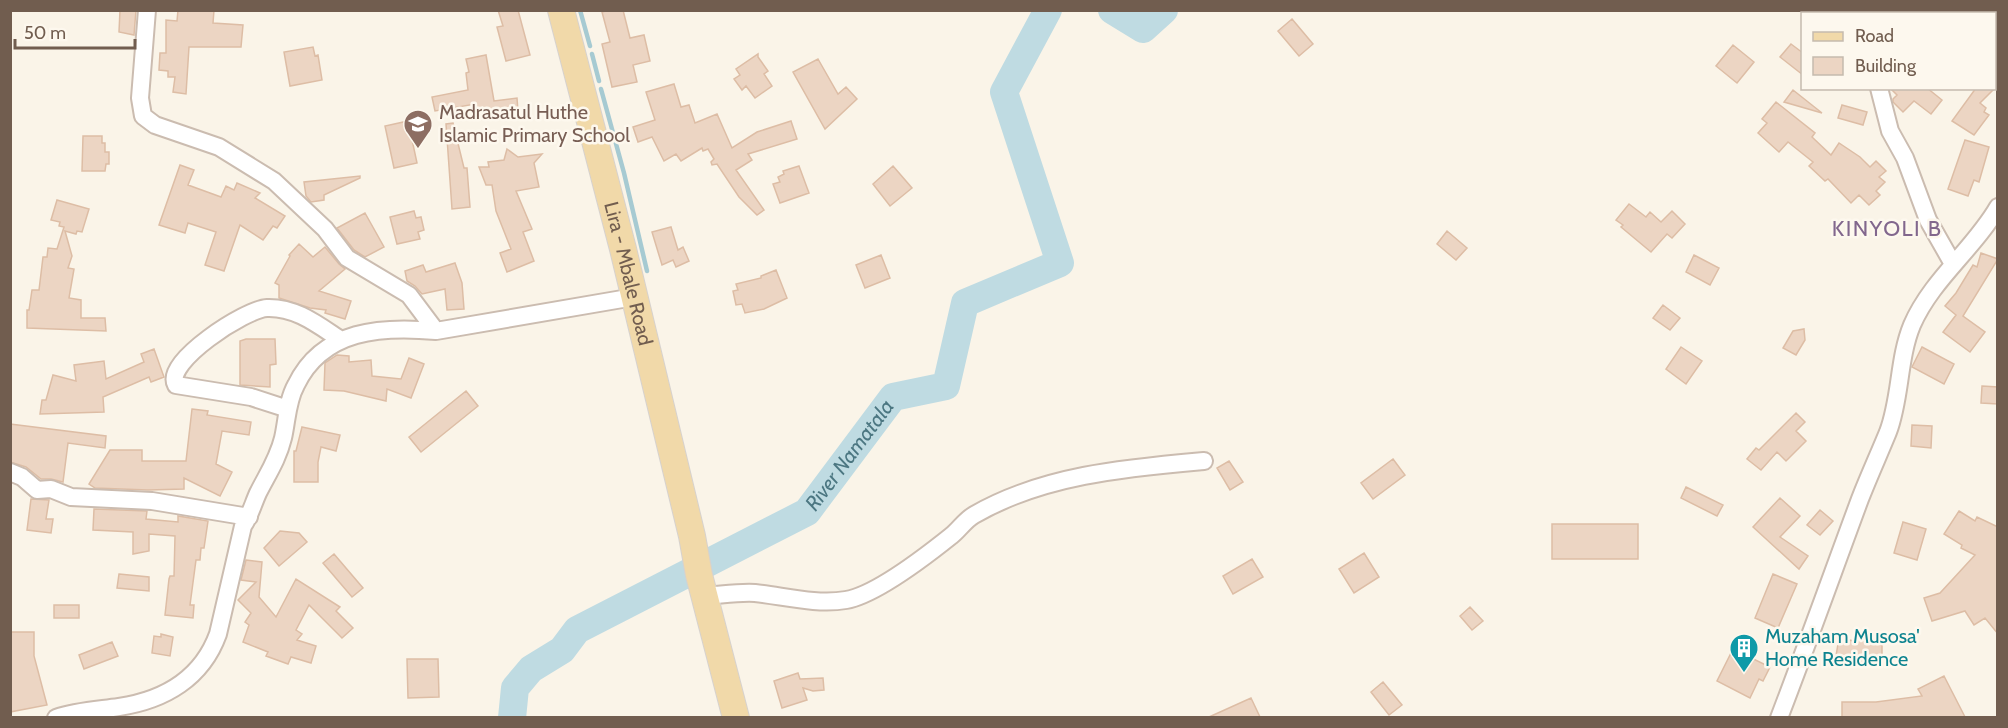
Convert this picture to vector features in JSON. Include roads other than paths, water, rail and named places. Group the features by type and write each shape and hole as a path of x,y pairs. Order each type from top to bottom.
{"main road":[{"name":"Lira - Mbale Road","path":"561,10 634,297 702,585"},
{"path":"702,585 736,717"}],"street":[{"path":"147,10 140,98 143,116 155,125 219,147 274,181 325,229 347,258 409,295 436,331"},
{"path":"1880,90 1890,131 1905,158 1928,220 1953,264"},
{"path":"1779,717 1894,414 1901,364 1912,325 1953,264 1979,235 1998,207"},
{"path":"56,717 71,712 120,707 152,699 180,685 203,664 218,634 243,526 278,454 296,384 316,357 330,345 348,336 372,331 404,328 436,331 634,297"},
{"path":"288,409 251,397 176,385 173,380 174,373 182,361 230,323 266,308 297,312 341,340"},
{"path":"702,585 810,600 847,600 880,586 926,556 972,516 1010,497 1044,485 1127,468 1204,461"},
{"path":"10,472 22,477 37,490 51,489 71,497 152,501 249,517"}],"waterway":[{"path":"580,10 590,46"},
{"name":"River Namatala","path":"512,718 515,688 531,669 562,650 577,630 807,512 893,397 946,386 965,303 1060,263 1004,92 1048,10"},
{"name":"River Namatala","path":"1112,10 1143,29 1164,10"},
{"path":"592,54 599,81"},
{"path":"601,89 647,271"}],"place":[{"name":"Madrasatul Huthe Islamic Primary School","path":"418,150"},
{"name":"Muzaham Musosa' Home Residence","path":"1744,674"}],"district":[{"name":"KINYOLI B","path":"1887,228"}]}
